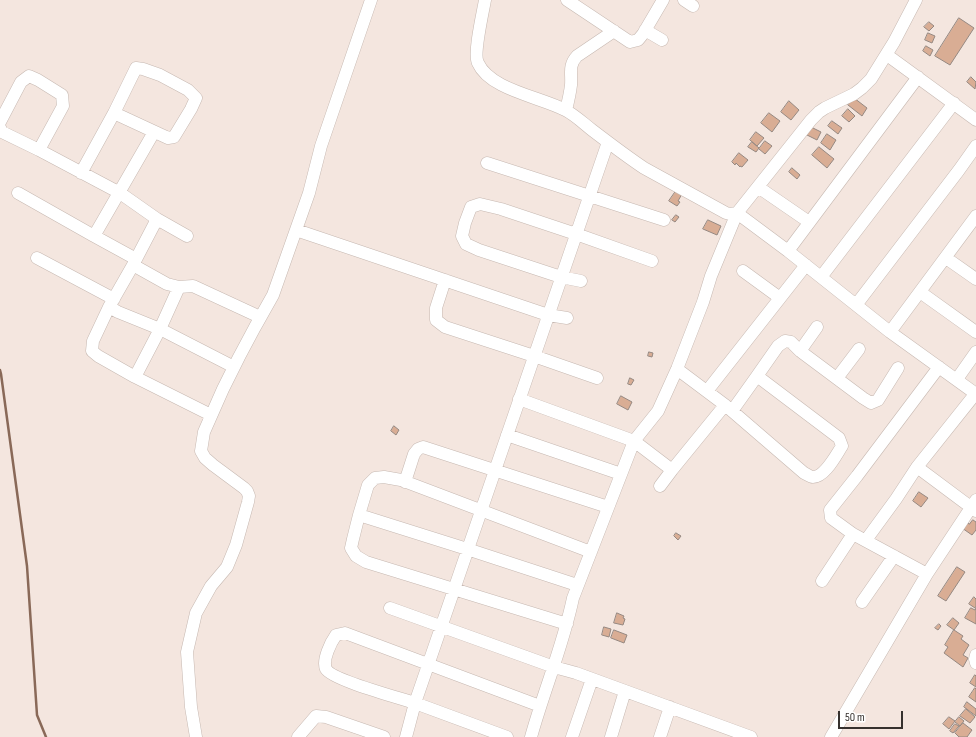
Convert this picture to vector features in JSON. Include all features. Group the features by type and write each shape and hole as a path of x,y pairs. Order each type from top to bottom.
{"street":[{"path":"196,737 188,681 187,652 196,613 211,586 226,566 236,545 247,509 249,496 244,488 213,465 202,454 201,451 204,432 234,367 273,295 309,193 321,146 371,0"},
{"path":"485,0 476,53 477,62 483,71 491,78 534,99 566,110 644,168 730,214 738,213 890,332 976,394 917,467 866,540"},
{"path":"566,0 630,42 638,40 645,30 658,2"},
{"path":"531,737 567,624 573,598 634,441 658,411 703,302 711,276 738,213 811,120 825,108 854,94 874,75 887,55 915,0"},
{"path":"645,30 662,40"},
{"path":"566,110 571,85 570,67 573,60 614,31"},
{"path":"887,55 976,120"},
{"path":"81,173 114,113 136,68 160,75 188,90 196,98 174,138 168,138 114,113"},
{"path":"0,122 21,82 29,76 62,95 62,106 39,150"},
{"path":"788,251 918,77"},
{"path":"821,277 954,103"},
{"path":"0,128 2,132 120,193 157,219 187,236"},
{"path":"94,236 154,132"},
{"path":"406,737 415,703 467,549 608,142"},
{"path":"856,305 976,146"},
{"path":"487,163 664,220"},
{"path":"758,187 809,222"},
{"path":"18,194 94,236 167,284 179,287 193,286 260,317"},
{"path":"581,281 562,277 479,250 466,244 462,236 471,207 480,204 501,209 652,261"},
{"path":"890,332 976,216"},
{"path":"157,219 93,341 92,351 135,377 211,415"},
{"path":"296,230 548,315 567,318"},
{"path":"37,258 112,303 118,312 160,329 234,367"},
{"path":"946,258 976,279"},
{"path":"707,391 806,265"},
{"path":"743,271 780,298"},
{"path":"445,280 436,308 436,320 445,327 598,378"},
{"path":"135,377 160,329 179,287"},
{"path":"920,292 976,332"},
{"path":"800,351 817,327"},
{"path":"660,486 672,470 757,376 778,346 785,341 791,342 800,351 871,403 878,400 898,368"},
{"path":"837,378 859,349"},
{"path":"957,379 976,352"},
{"path":"927,574 853,534 831,518 830,510 939,367"},
{"path":"676,369 729,408 804,473 812,477 819,476 831,463 842,446 839,438 757,376"},
{"path":"519,399 634,441 672,470"},
{"path":"507,435 621,474"},
{"path":"405,482 414,454 418,449 423,447 608,507"},
{"path":"831,737 927,574 974,506 917,467"},
{"path":"567,624 366,562 356,556 351,548 368,485 375,478 384,477 405,482 591,552"},
{"path":"359,515 578,585"},
{"path":"822,581 853,534"},
{"path":"862,602 894,556"},
{"path":"390,608 554,667 576,673 751,737"},
{"path":"507,737 415,703 366,688 334,676 327,670 325,663 331,641 336,635 345,633 540,706"},
{"path":"976,655 976,663"},
{"path":"572,737 592,679"},
{"path":"611,737 625,691"},
{"path":"660,737 670,707"},
{"path":"298,737 316,716 326,717 384,737"}],"building":[{"path":"959,18 974,28 950,65 935,56"},
{"path":"929,22 934,26 929,31 924,27"},
{"path":"928,33 935,36 932,43 925,40"},
{"path":"926,46 933,50 930,56 923,51"},
{"path":"971,77 976,82 975,89 967,82"},
{"path":"854,98 867,108 862,116 848,105"},
{"path":"789,101 799,110 791,120 781,112"},
{"path":"848,109 855,116 849,122 842,116"},
{"path":"769,113 780,121 772,132 761,123"},
{"path":"832,121 842,128 838,134 828,126"},
{"path":"811,127 821,132 817,140 807,135"},
{"path":"756,132 764,138 757,146 750,140"},
{"path":"827,134 836,140 830,150 821,143"},
{"path":"765,141 772,146 765,154 759,149"},
{"path":"752,142 759,148 756,152 748,147"},
{"path":"819,147 834,159 827,168 812,155"},
{"path":"739,153 748,160 742,167 736,163 735,165 732,162"},
{"path":"792,168 800,175 797,179 789,172"},
{"path":"676,191 682,194 678,201 680,202 677,206 669,201"},
{"path":"676,215 679,217 675,222 672,220"},
{"path":"708,220 721,226 717,235 703,229"},
{"path":"649,352 653,353 652,357 648,356"},
{"path":"630,378 634,380 631,385 628,384"},
{"path":"621,396 632,402 628,410 617,404"},
{"path":"394,426 399,430 396,435 391,431"},
{"path":"919,492 928,498 921,507 913,501"},
{"path":"973,520 976,522 976,530 972,535 962,528 967,522 969,524"},
{"path":"676,533 681,536 678,540 674,536"},
{"path":"957,567 965,572 946,601 938,596"},
{"path":"974,597 976,599 975,608 969,604"},
{"path":"971,608 975,610 976,608 976,624 965,618"},
{"path":"617,613 624,616 623,618 625,619 623,625 614,623"},
{"path":"953,618 959,623 954,630 947,625"},
{"path":"939,624 941,626 938,630 935,628"},
{"path":"604,627 611,629 609,637 602,635"},
{"path":"614,630 627,635 624,643 611,638"},
{"path":"954,630 963,636 961,639 969,645 963,655 968,658 963,667 944,653 948,647 945,645"},
{"path":"975,675 976,676 976,687 970,683"},
{"path":"975,688 976,689 976,702 969,697"},
{"path":"967,702 976,709 976,716 964,707"},
{"path":"966,709 975,717 970,723 960,716"},
{"path":"949,717 955,721 949,729 943,724"},
{"path":"959,717 964,721 960,726 955,722"},
{"path":"963,723 972,730 967,737 959,737 955,733"},
{"path":"955,724 959,726 953,733 950,731"}],"waterway":[{"path":"0,370 27,566 37,715 46,737"}]}
